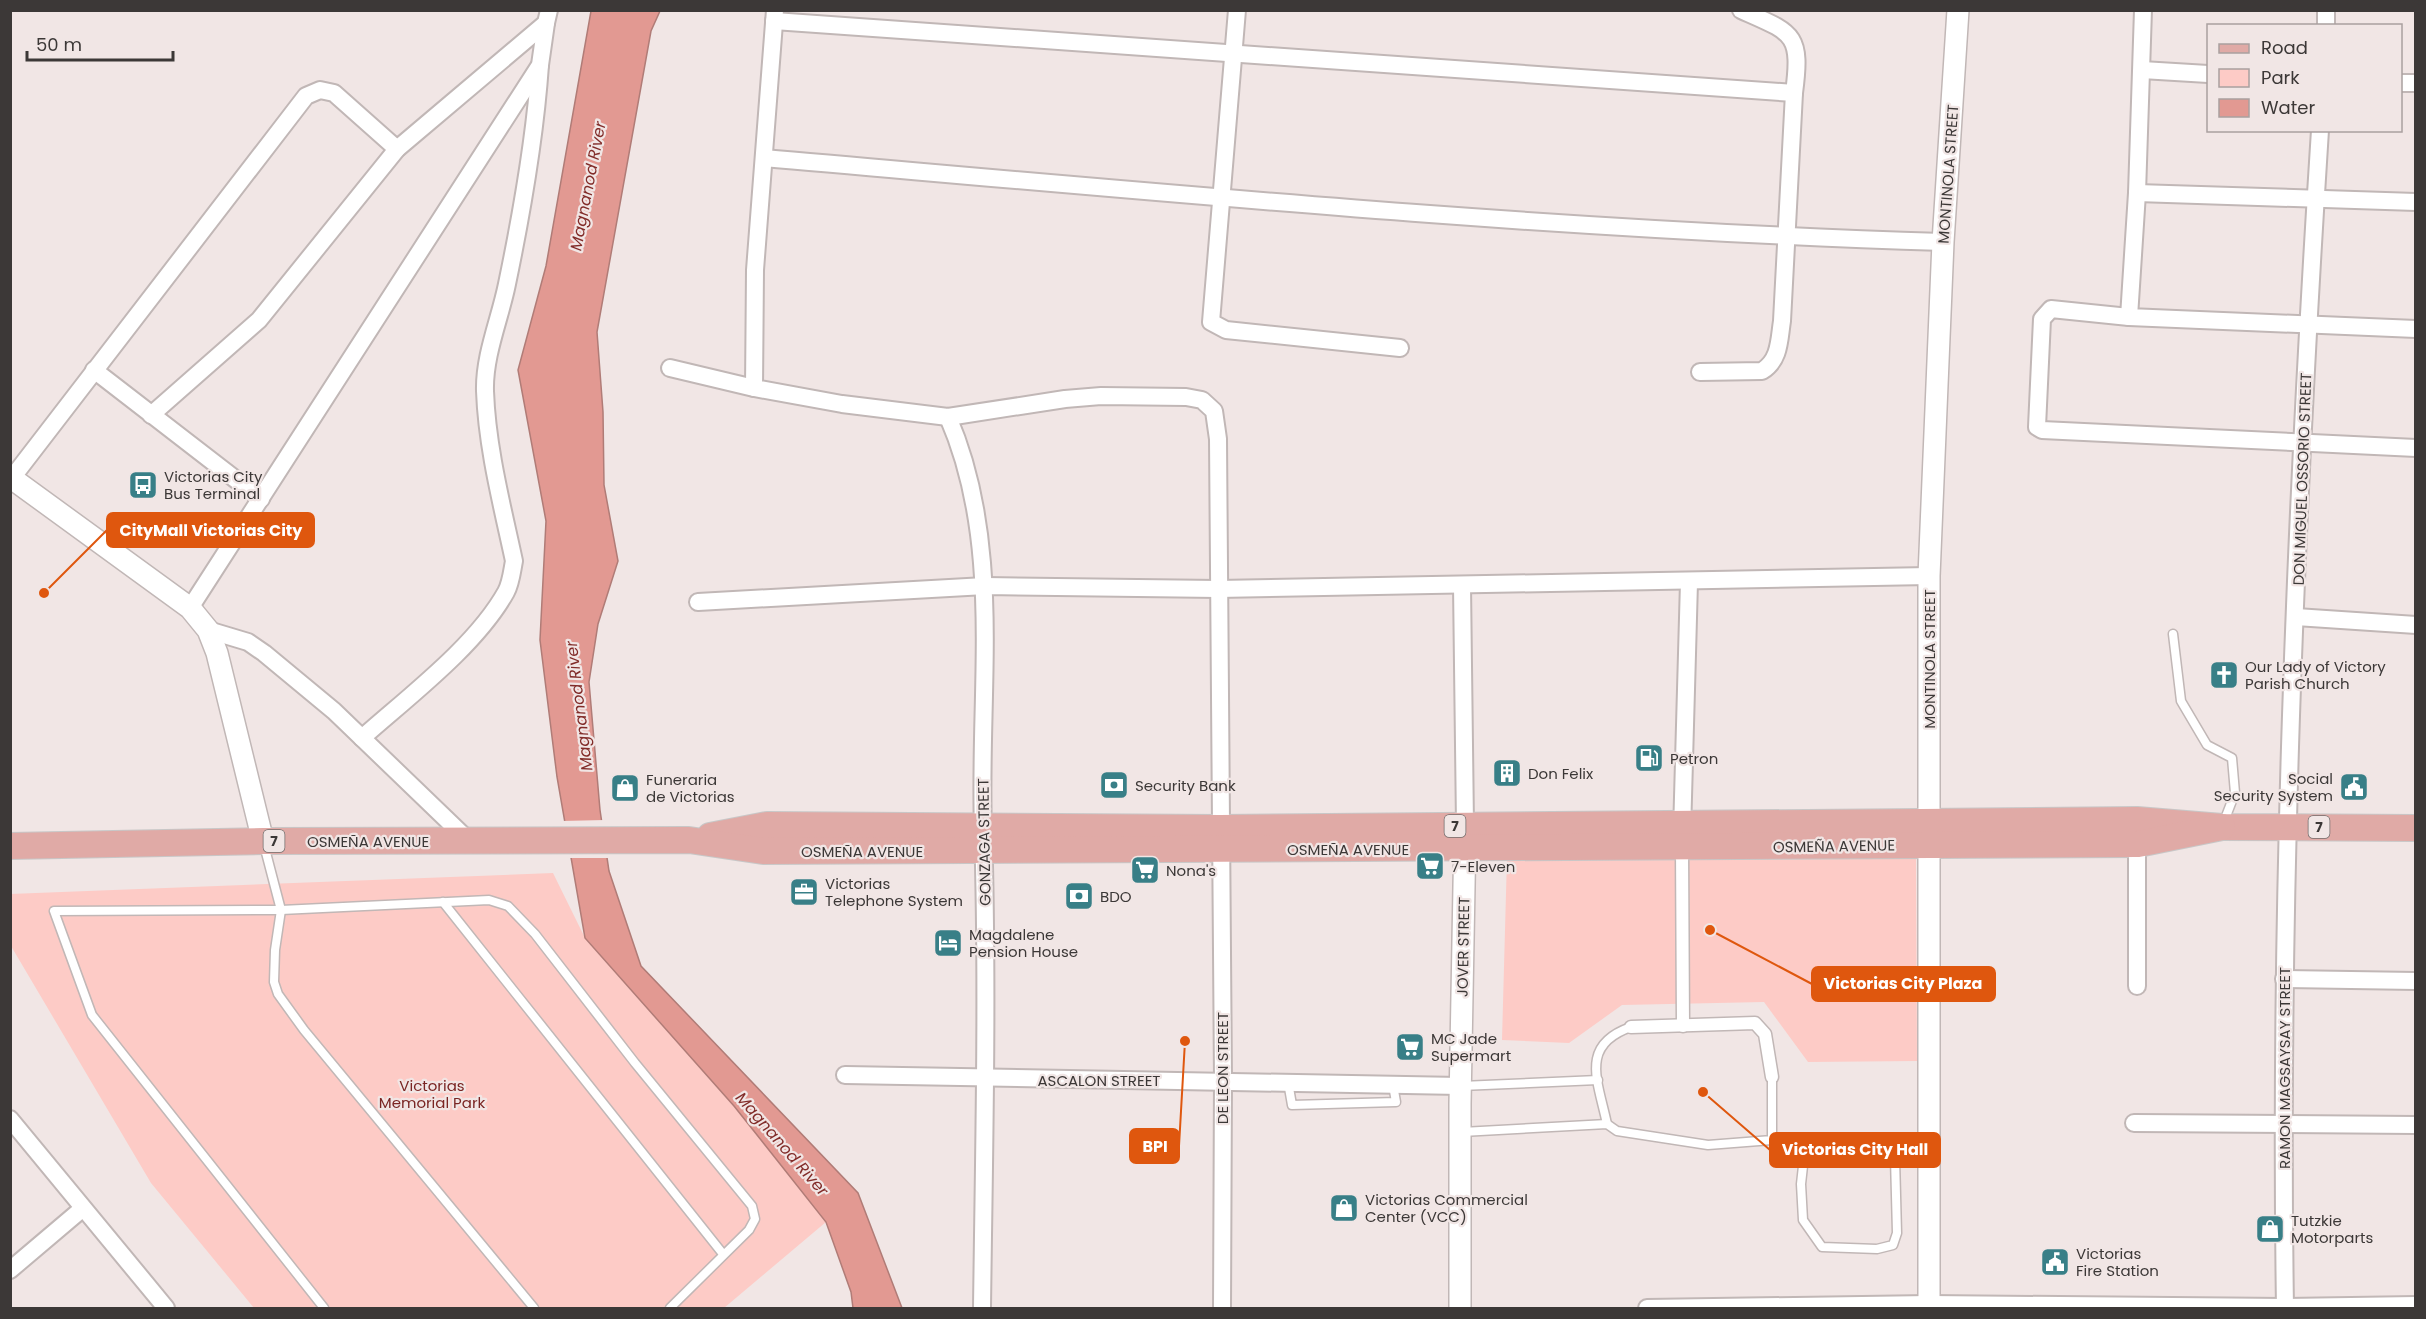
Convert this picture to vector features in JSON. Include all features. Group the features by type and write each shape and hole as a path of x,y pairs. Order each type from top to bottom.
{"main road":[{"name":"OSMEÑA AVENUE","path":"10,846 263,841 689,840 767,825 984,839 2137,832 2222,827 2415,828"}],"street":[{"path":"1237,10 1211,321 1226,330 1400,348"},
{"path":"1700,372 1762,371 1769,367 1779,345 1794,93 1798,61 1794,41 1781,28 1741,10"},
{"name":"MONTINOLA STREET","path":"1929,1306 1929,576 1943,242 1958,10"},
{"path":"2128,317 2137,193 2143,10"},
{"path":"754,388 755,270 774,16 1234,53 1794,93"},
{"path":"362,738 455,654 493,612 507,591 511,578 514,561 490,445 485,389 492,343 507,287 525,190 548,17"},
{"path":"150,415 259,320 397,149 548,17"},
{"path":"190,608 540,64"},
{"path":"2142,70 2207,74"},
{"path":"263,841 217,653 208,630 190,608 11,477 306,96 320,90 334,93 397,149"},
{"name":"DON MIGUEL OSSORIO STREET","path":"2286,827 2302,444 2320,132"},
{"path":"764,158 1222,198 1787,237 1943,242"},
{"path":"2137,193 2415,202"},
{"path":"2415,329 2128,317 2051,309 2042,319 2037,427 2042,430 2074,432 2415,448"},
{"name":"DE LEON STREET","path":"670,368 754,388 842,404 948,417 1092,397 1186,397 1202,400 1214,411 1218,439 1223,1080 1222,1308"},
{"path":"94,370 261,499"},
{"name":"GONZAGA STREET","path":"948,417 963,450 985,586 985,1079 982,1308"},
{"path":"698,602 985,586 1218,589 1929,576"},
{"path":"1683,1026 1682,836 1689,582"},
{"name":"JOVER STREET","path":"1460,1308 1460,1086 1465,837 1462,585"},
{"path":"2296,617 2415,625"},
{"path":"208,630 248,642 264,653 334,711 469,841"},
{"name":"RAMON MAGSAYSAY STREET","path":"2285,1308 2283,1125 2286,827"},
{"path":"2137,832 2137,986"},
{"path":"2284,979 2415,981"},
{"path":"1631,1027 1755,1023 1765,1034 1772,1077"},
{"name":"ASCALON STREET","path":"845,1075 1460,1086"},
{"path":"10,1119 166,1308"},
{"path":"2134,1123 2415,1125"},
{"path":"10,1270 82,1209"},
{"path":"1647,1308 1929,1306 2285,1308 2415,1305"}],"lane":[{"path":"2173,634 2181,701 2207,745 2232,758 2235,793 2222,827"},
{"path":"263,841 281,910 275,950 274,982 278,994 304,1030 534,1308"},
{"path":"324,1308 92,1015 54,911 281,910 489,900 508,906 535,934 635,1063 752,1206 755,1219 749,1230 670,1308"},
{"path":"443,902 723,1254"},
{"path":"1607,1124 1598,1080 1598,1050 1603,1041 1631,1027"},
{"path":"1460,1132 1607,1124 1617,1131 1708,1145 1772,1140 1772,1077"},
{"path":"1460,1086 1598,1080"},
{"path":"1288,1082 1292,1105 1396,1102 1393,1085"},
{"path":"1895,1158 1897,1233 1893,1245 1877,1249 1822,1247 1803,1220 1801,1184 1803,1166 1808,1157 1818,1153 1895,1158 1928,1155"}],"green space":[{"path":"1507,857 1916,857 1917,1061 1808,1062 1764,1002 1622,1005 1569,1043 1502,1040"},
{"name":"Victorias Memorial Park","path":"553,873 585,938 734,1106 826,1222 724,1308 254,1308 151,1183 11,946 10,894"}],"water":[{"name":"Magnanod River","path":"591,11 660,11 651,31 597,332 603,412 604,485 618,561 598,624 589,682 600,810 609,871 641,966 858,1193 902,1308 853,1308 851,1292 826,1222 734,1106 585,938 557,777 540,640 546,521 518,370 546,266"}],"pier":[{"path":"605,820 610,858 568,858 561,821"}],"place":[{"name":"Victorias City Bus Terminal","path":"143,485"},
{"name":"CityMall Victorias City","path":"44,593"},
{"name":"Our Lady of Victory Parish Church","path":"2224,675"},
{"name":"Petron","path":"1649,758"},
{"name":"Don Felix","path":"1507,773"},
{"name":"Security Bank","path":"1114,785"},
{"name":"Social Security System","path":"2354,787"},
{"name":"Funeraria de Victorias","path":"625,788"},
{"name":"7-Eleven","path":"1430,866"},
{"name":"Nona's","path":"1145,870"},
{"name":"Victorias Telephone System","path":"804,892"},
{"name":"BDO","path":"1079,896"},
{"name":"Victorias City Plaza","path":"1710,930"},
{"name":"Magdalene Pension House","path":"948,943"},
{"name":"BPI","path":"1185,1041"},
{"name":"MC Jade Supermart","path":"1410,1047"},
{"name":"Victorias City Hall","path":"1703,1092"},
{"name":"Victorias Commercial Center (VCC)","path":"1344,1208"},
{"name":"Tutzkie Motorparts","path":"2270,1229"},
{"name":"Victorias Fire Station","path":"2055,1262"}]}
